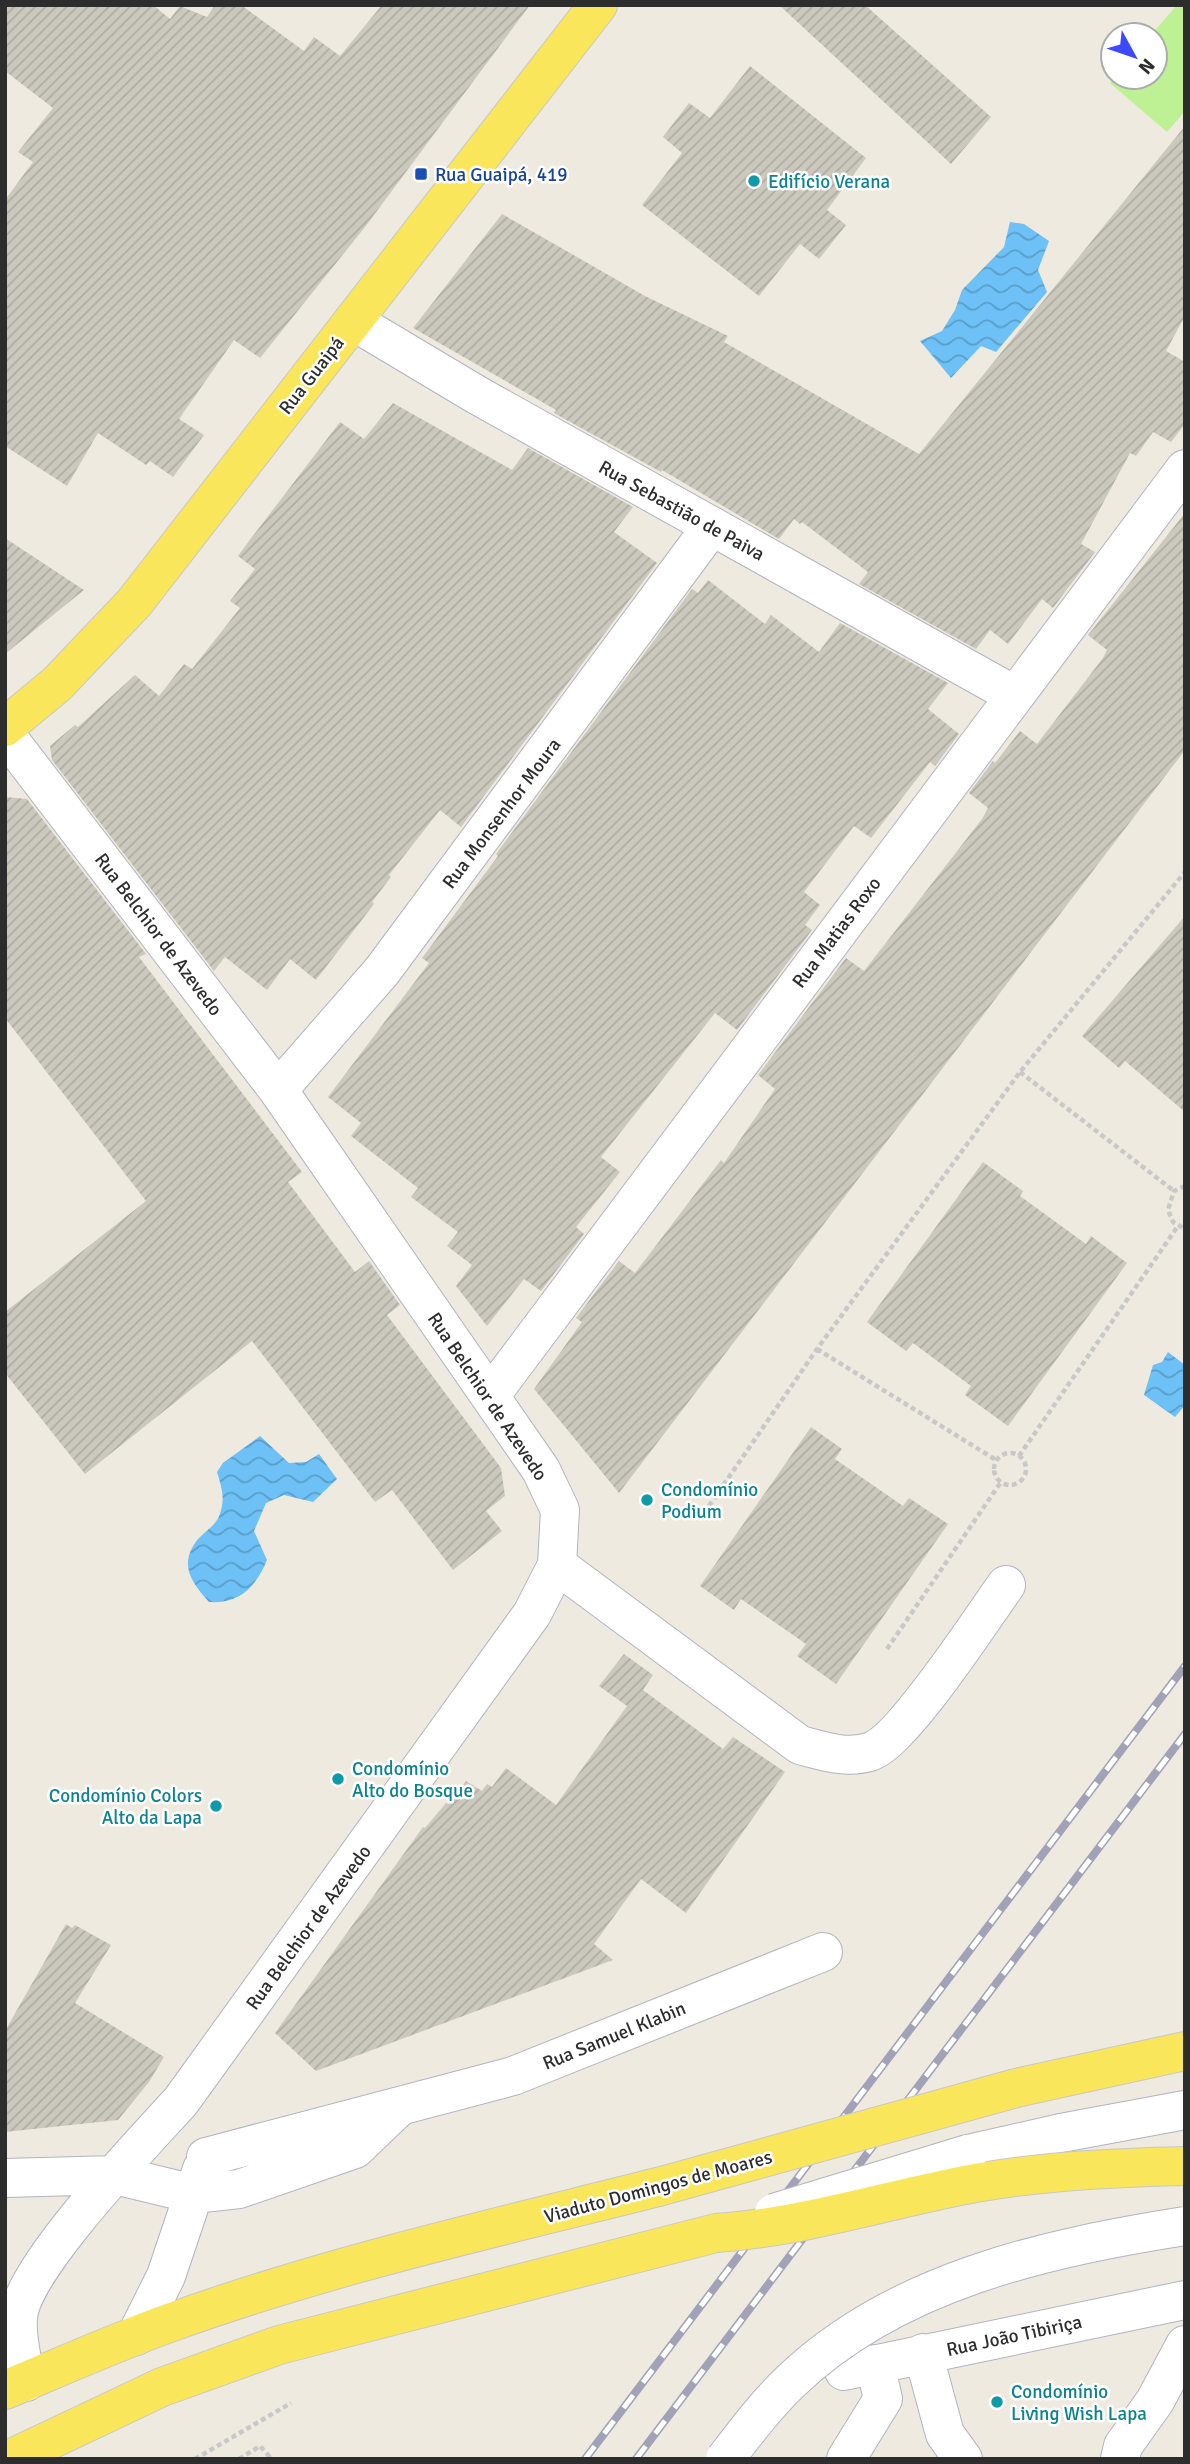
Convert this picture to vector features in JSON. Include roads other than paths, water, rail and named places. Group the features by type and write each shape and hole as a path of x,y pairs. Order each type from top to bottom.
{"main road":[{"name":"Rua Guaipá","path":"9,718 57,684 134,603 598,5"},
{"name":"Viaduto Domingos de Moares","path":"15,2386 185,2318 379,2258 658,2187 1016,2088 1185,2051"},
{"path":"10,2459 162,2387 279,2345 566,2274 716,2233 787,2224 944,2189 1093,2168 1185,2166"}],"street":[{"name":"Rua Sebastião de Paiva","path":"353,321 477,395 1014,695"},
{"name":"Rua Matias Roxo","path":"490,1396 1185,469"},
{"name":"Rua Monsenhor Moura","path":"278,1090 382,971 712,526"},
{"name":"Rua Belchior de Azevedo","path":"9,718 278,1090 541,1470 559,1510 557,1565 533,1614 181,2101 114,2175"},
{"path":"557,1565 800,1745 836,1755 871,1752 900,1730 1006,1586"},
{"name":"Rua Samuel Klabin","path":"206,2157 513,2076 823,1952"},
{"path":"136,2336 166,2276 206,2157 193,2142 182,2117 181,2101"},
{"name":"Rua Samuel Klabin","path":"5,2178 114,2175 194,2194 239,2189 355,2149 401,2105"},
{"path":"716,2233 968,2154 1060,2133 1185,2110"},
{"path":"15,2386 18,2318 23,2293 41,2264 114,2175"},
{"path":"725,2459 790,2382 851,2334 915,2298 961,2280 1032,2258 1108,2238 1185,2226"},
{"name":"Rua João Tibiriça","path":"846,2459 883,2399 860,2368 1185,2300"},
{"path":"1120,2459 1124,2446 1155,2401 1185,2345"},
{"path":"923,2353 945,2434 963,2459"}],"water":[{"path":"1010,222 1024,224 1049,241 1038,270 1047,292 996,352 981,346 951,378 920,341 942,331 955,310 962,290 1004,247"},
{"path":"1168,1352 1185,1365 1185,1405 1175,1417 1144,1395 1153,1365 1162,1362"},
{"path":"260,1436 289,1463 306,1462 319,1454 337,1479 313,1502 284,1495 266,1503 254,1531 267,1560 263,1570 252,1586 238,1597 209,1602 192,1580 189,1557 198,1539 220,1515 223,1496 217,1472 223,1463"}],"railway":[{"path":"585,2459 1185,1666"},
{"path":"636,2459 1185,1734"}],"place":[{"name":"Rua Guaipá, 419","path":"421,174"},
{"name":"Edifício Verana","path":"754,181"},
{"name":"Condomínio Podium","path":"647,1500"},
{"name":"Condomínio Alto do Bosque","path":"338,1779"},
{"name":"Condomínio Colors Alto da Lapa","path":"216,1806"},
{"name":"Condomínio Living Wish Lapa","path":"997,2402"}]}
